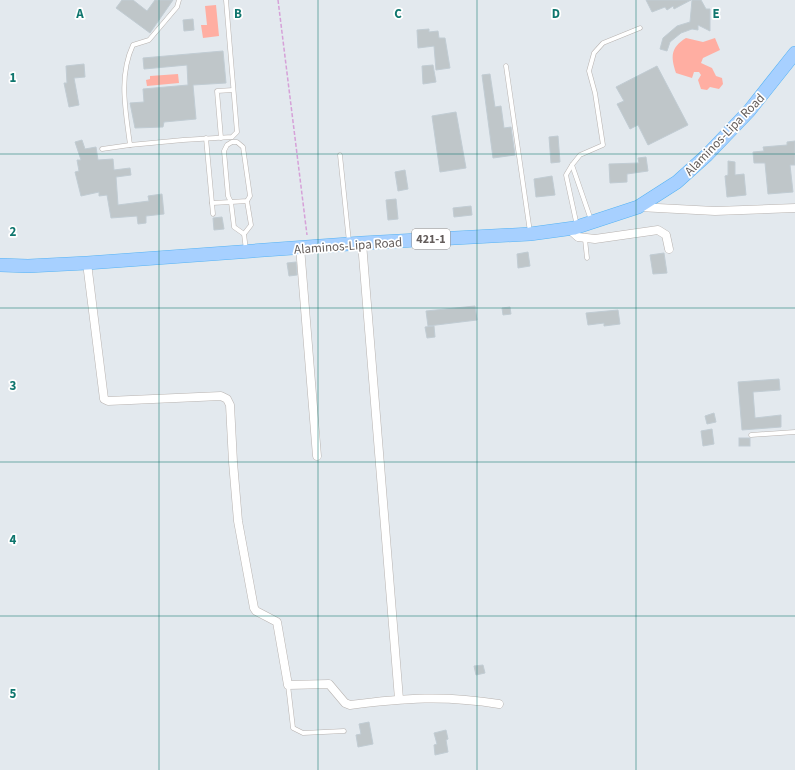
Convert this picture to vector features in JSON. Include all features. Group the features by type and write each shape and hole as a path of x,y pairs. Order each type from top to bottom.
{"main road":[{"name":"Alaminos-Lipa Road","path":"0,265 28,266 87,264 304,247 530,234 573,228 638,207 677,182 707,155 749,111 795,53"}],"street":[{"path":"638,207 715,212 795,208"},
{"path":"573,228 578,237 585,239 595,239 658,230 666,235 669,250"},
{"path":"356,244 399,698"},
{"path":"304,247 317,456"},
{"path":"87,264 104,399 108,401 221,396 227,400 230,405 232,462 238,521 254,608 256,611 277,622 288,685 329,684 345,703 350,705 399,698 464,698 499,704"}],"lane":[{"path":"130,146 123,83 130,51 133,45 149,40 177,7 179,0"},
{"path":"226,0 237,132 224,151 228,196 231,202 234,227 244,234 247,252"},
{"path":"573,228 566,175 580,155 603,145 595,93 589,71 594,52 603,43 640,28"},
{"path":"506,66 530,234"},
{"path":"221,138 217,91 233,90"},
{"path":"206,138 213,214"},
{"path":"102,149 206,138 232,139 243,146 250,196 247,201 251,225 244,234"},
{"path":"340,155 356,244"},
{"path":"572,165 592,222"},
{"path":"212,203 247,201"},
{"path":"585,239 587,258"},
{"path":"751,435 795,432"},
{"path":"288,685 293,728 303,733 344,731"}],"path":[{"path":"278,0 304,247"}],"shaded area":[{"path":"216,5 219,36 203,38 201,25 207,25 205,6"},
{"path":"686,38 703,42 715,38 720,50 703,58 701,63 712,68 716,76 722,78 723,84 719,89 710,87 707,90 701,89 698,80 701,75 699,72 694,72 692,78 676,73 673,62 674,49"},
{"path":"178,74 179,83 147,86 146,80 150,79 150,76"}],"building":[{"path":"122,0 133,0 147,11 155,0 173,0 150,33 116,8"},
{"path":"646,0 691,0 674,9 673,6 667,10 665,7 652,12"},
{"path":"692,0 701,0 706,9 710,9 710,31 698,25 698,30 692,29 681,33 670,42 667,51 660,49 663,38 677,26 690,22"},
{"path":"193,19 194,30 184,31 183,20"},
{"path":"429,29 429,32 438,31 439,38 445,38 450,68 436,70 434,46 418,48 417,30"},
{"path":"223,51 226,83 193,85 196,119 164,122 163,127 135,128 130,103 144,102 143,89 188,85 187,65 144,69 143,58"},
{"path":"84,64 85,77 74,78 79,105 69,107 64,83 67,83 66,66"},
{"path":"433,65 436,82 423,84 422,66"},
{"path":"657,66 688,125 648,145 638,125 630,129 617,104 624,101 616,87"},
{"path":"490,74 495,107 501,106 504,128 511,127 515,155 493,158 482,75"},
{"path":"456,112 466,168 440,172 432,116"},
{"path":"558,136 560,162 551,163 549,137"},
{"path":"82,140 85,149 96,147 98,160 113,159 114,170 130,168 131,175 116,177 118,205 149,201 148,196 162,194 164,214 146,216 146,223 138,224 137,216 111,218 107,195 99,196 99,192 81,196 75,172 79,171 77,160 81,160 75,142"},
{"path":"795,141 795,165 790,165 793,192 768,194 765,163 754,163 753,152 764,151 763,147 787,145 787,142"},
{"path":"646,157 648,171 627,174 627,182 610,183 609,164 639,163 638,158"},
{"path":"728,161 735,162 735,175 744,174 746,195 727,197 725,176 728,175"},
{"path":"405,170 408,189 398,191 395,172"},
{"path":"552,176 555,195 536,197 534,179"},
{"path":"396,199 398,219 388,220 386,200"},
{"path":"471,206 472,215 454,217 453,208"},
{"path":"222,217 224,229 214,230 213,218"},
{"path":"528,252 530,266 518,268 517,254"},
{"path":"664,253 667,273 653,274 650,255"},
{"path":"296,262 297,275 289,276 287,263"},
{"path":"475,306 477,320 428,326 426,311"},
{"path":"510,307 511,314 503,315 502,308"},
{"path":"618,310 620,324 604,326 604,323 588,325 586,313"},
{"path":"434,326 435,337 427,338 425,327"},
{"path":"779,379 780,390 753,392 755,418 781,415 781,427 742,430 738,382"},
{"path":"714,413 716,422 707,424 705,416"},
{"path":"712,429 714,444 703,446 701,431"},
{"path":"739,438 750,438 750,446 739,446"},
{"path":"483,665 485,673 476,675 474,666"},
{"path":"369,722 373,744 358,747 356,735 361,734 359,724"},
{"path":"446,730 448,752 435,755 434,745 437,744 434,733"}]}
